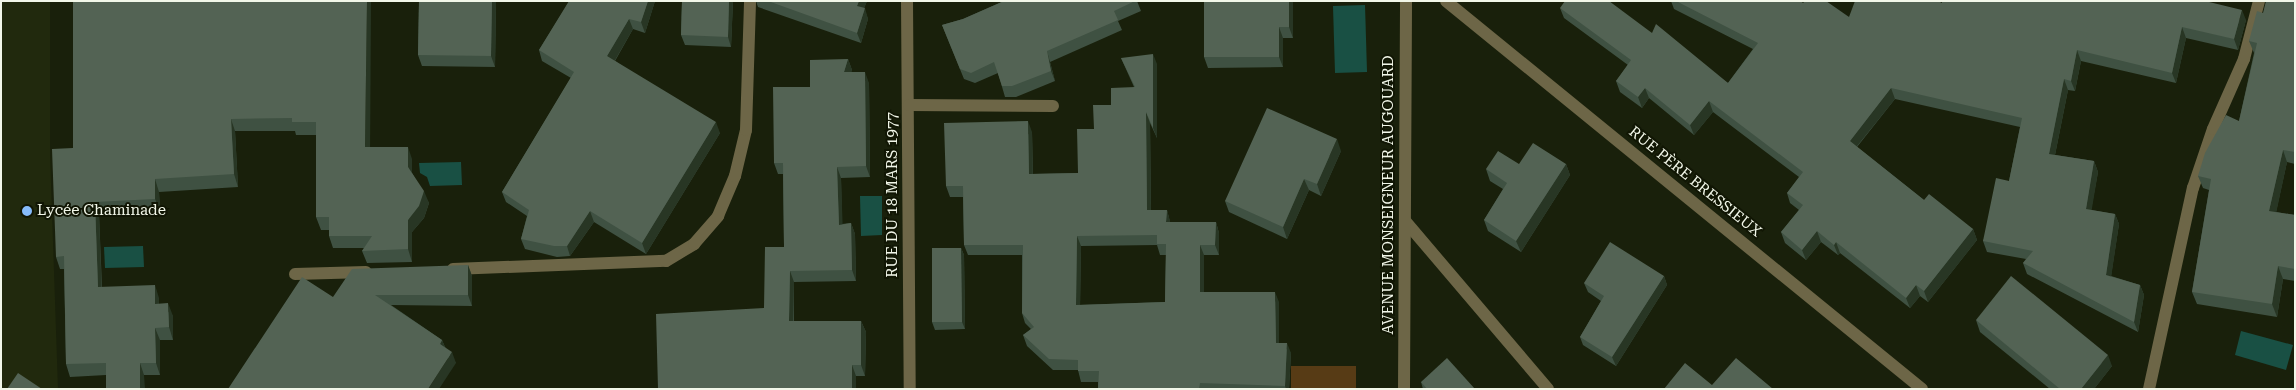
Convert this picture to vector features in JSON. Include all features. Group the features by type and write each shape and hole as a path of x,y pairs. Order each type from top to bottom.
{"street":[{"path":"442,269 666,261 694,244 718,216 736,176 746,130 750,1"},
{"name":"RUE DU 18 MARS 1977","path":"907,1 910,105 910,389"},
{"name":"AVENUE MONSEIGNEUR AUGOUARD","path":"1404,389 1406,1"},
{"name":"RUE PÈRE BRESSIEUX","path":"1446,1 1922,389"},
{"path":"2149,389 2192,188 2213,129 2244,59 2258,1"},
{"path":"910,105 1053,106"},
{"path":"1406,222 1548,389"},
{"path":"295,274 383,271"}],"shaded area":[{"name":"Lycée Chaminade","path":"1,1 50,1 50,154 58,389 1,389"},
{"path":"1291,366 1356,366 1356,389 1291,389"}],"water":[{"path":"1365,5 1367,72 1335,73 1333,6"},
{"path":"461,162 462,185 430,186 427,177 420,173 419,163"},
{"path":"860,196 882,196 882,235 861,236"},
{"path":"143,246 144,267 105,268 104,247"},
{"path":"2241,331 2293,345 2286,370 2235,355"}],"building":[{"path":"73,1 367,1 365,147 408,147 408,167 424,191 419,206 408,220 408,249 362,251 372,236 329,236 329,217 316,217 316,122 292,122 292,118 231,119 234,174 155,179 155,199 95,202 98,287 155,285 155,304 168,303 169,327 155,328 156,363 140,363 140,389 106,389 106,363 66,364 64,256 56,257 52,149 73,148"},
{"path":"419,1 492,1 491,56 418,55"},
{"path":"569,1 648,1 641,22 629,19 607,56 716,122 642,243 590,211 567,246 554,246 521,239 529,210 502,192 574,72 539,50"},
{"path":"682,1 729,1 728,37 681,35"},
{"path":"768,1 859,1 857,6 865,8 857,33"},
{"path":"1004,1 1135,1 1114,11 1118,20 1047,51 1051,71 1012,86 1002,86 994,62 971,73 960,69 942,25 963,19"},
{"path":"1204,1 1289,1 1289,27 1279,27 1279,57 1204,57"},
{"path":"1565,1 1609,1 1652,33 1656,24 1728,83 1758,43 1676,1 1800,1 1803,3 1805,1 1826,1 1849,17 1855,1 1938,1 1942,3 1942,1 2205,1 2242,10 2234,39 2182,27 2172,73 2077,50 2071,81 2064,79 2049,154 2094,161 2086,209 2115,214 2106,275 2140,285 2134,322 2023,263 2033,251 1983,241 1996,178 2009,181 2022,118 1891,88 1850,141 1924,200 1929,194 1973,229 1924,291 1916,285 1906,298 1836,242 1834,245 1817,231 1802,250 1781,232 1803,205 1787,193 1803,172 1709,101 1690,125 1645,88 1638,97 1616,81 1631,60 1560,8"},
{"path":"2266,1 2295,1 2295,152 2283,150 2269,211 2295,215 2295,269 2278,266 2272,304 2192,292 2211,179 2198,176 2205,153 2226,115 2239,121 2257,43 2249,41 2257,11 2263,13"},
{"path":"1153,54 1153,128 1146,112 1147,210 1167,210 1166,222 1216,222 1215,245 1200,245 1200,292 1275,292 1276,343 1287,343 1285,386 1200,383 1199,389 1098,389 1099,371 1078,371 1078,360 1049,359 1023,335 1034,327 1022,313 1023,245 964,245 963,186 946,186 944,123 1028,121 1029,174 1078,173 1077,129 1094,129 1093,105 1111,105 1111,88 1135,87 1121,58","holes":["1157,235 1157,244 1166,244 1165,302 1076,305 1077,236"]},
{"path":"848,59 844,72 865,72 866,166 837,167 839,225 851,223 852,270 790,271 789,321 861,321 861,365 852,365 852,389 658,389 656,314 764,308 765,247 784,247 783,163 774,163 773,87 810,87 810,60"},
{"path":"1267,108 1337,139 1317,184 1304,179 1283,227 1225,201"},
{"path":"1533,143 1566,164 1516,241 1484,220 1507,183 1486,169 1498,151 1519,164"},
{"path":"1610,242 1664,276 1612,357 1580,337 1604,296 1584,283"},
{"path":"932,248 961,248 962,322 932,322"},
{"path":"468,265 468,295 375,295 442,340 440,344 452,352 428,389 228,389 302,277 333,297 352,269"},
{"path":"2011,276 2108,355 2081,389 2060,389 1976,320"},
{"path":"1447,358 1475,389 1427,389 1421,382"},
{"path":"1736,358 1773,389 1664,389 1685,363 1712,385"},
{"path":"18,373 42,389 7,389"}],"place":[{"name":"Lycée Chaminade","path":"27,211"}]}
